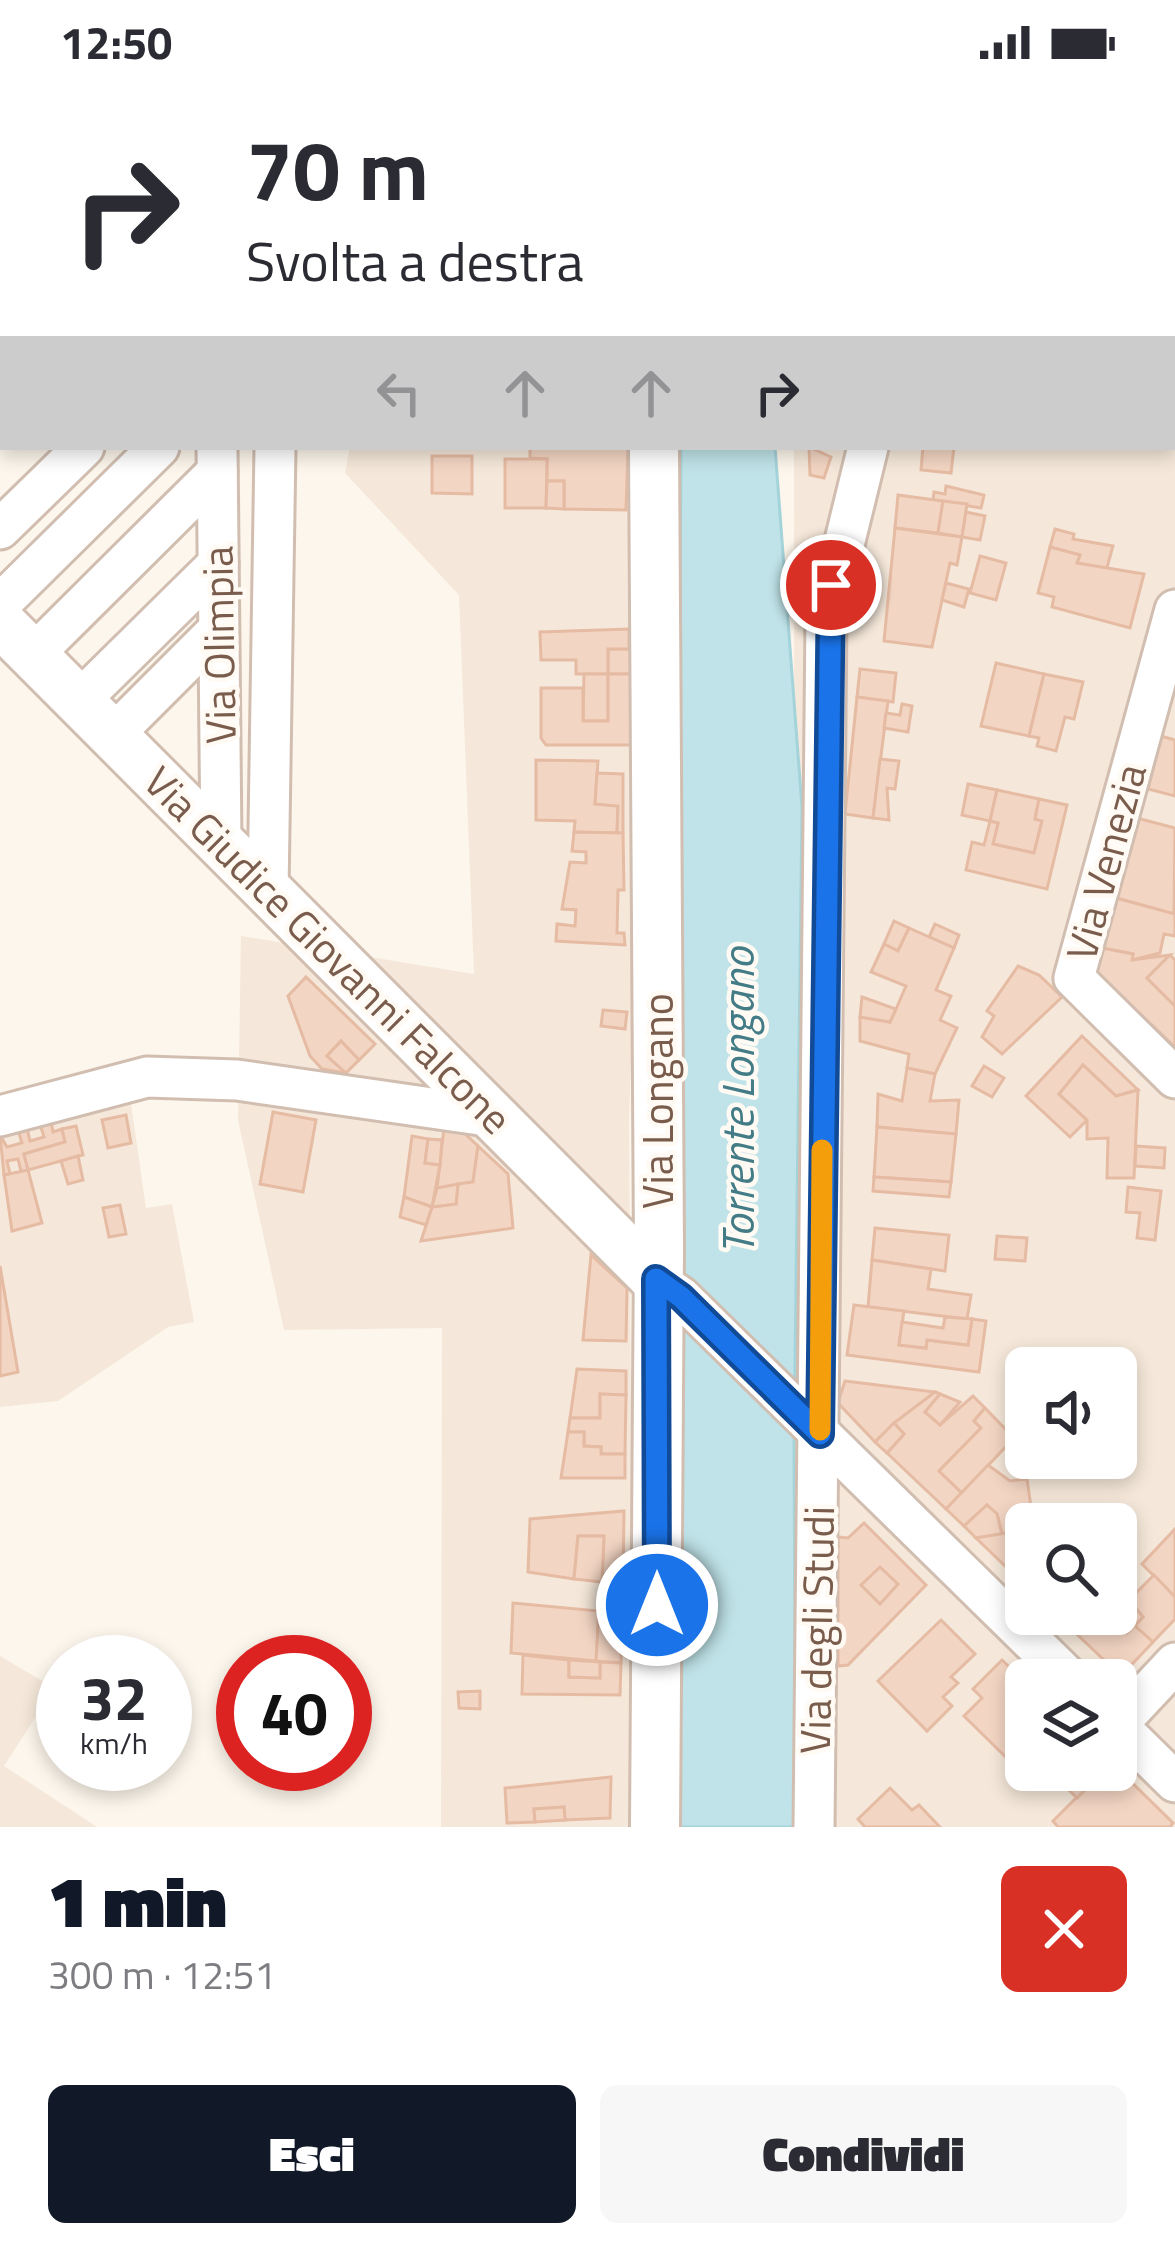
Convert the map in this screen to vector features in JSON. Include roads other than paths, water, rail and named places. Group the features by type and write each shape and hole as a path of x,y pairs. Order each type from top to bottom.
{"street":[{"path":"0,529 81,450"},
{"path":"0,604 156,450"},
{"path":"268,891 275,450"},
{"name":"Via Longano","path":"654,450 668,1288 655,1827"},
{"name":"Via degli Studi","path":"814,1827 810,1424 826,618 867,450"},
{"path":"16,639 217,459"},
{"name":"Via Olimpia","path":"217,459 221,843"},
{"path":"79,701 218,564"},
{"name":"Via Venezia","path":"1175,610 1074,978 1175,1078"},
{"path":"113,735 218,630"},
{"name":"Via Giudice Giovanni Falcone","path":"16,639 668,1288"},
{"path":"0,1116 116,1084 167,1077 237,1080 494,1117"},
{"path":"668,1288 1050,1659"},
{"path":"1137,1702 1175,1663"},
{"path":"1137,1745 1175,1782"}],"water":[{"name":"Torrente Longano","path":"681,450 775,450 802,808 794,1446 796,1827 672,1827"}]}
